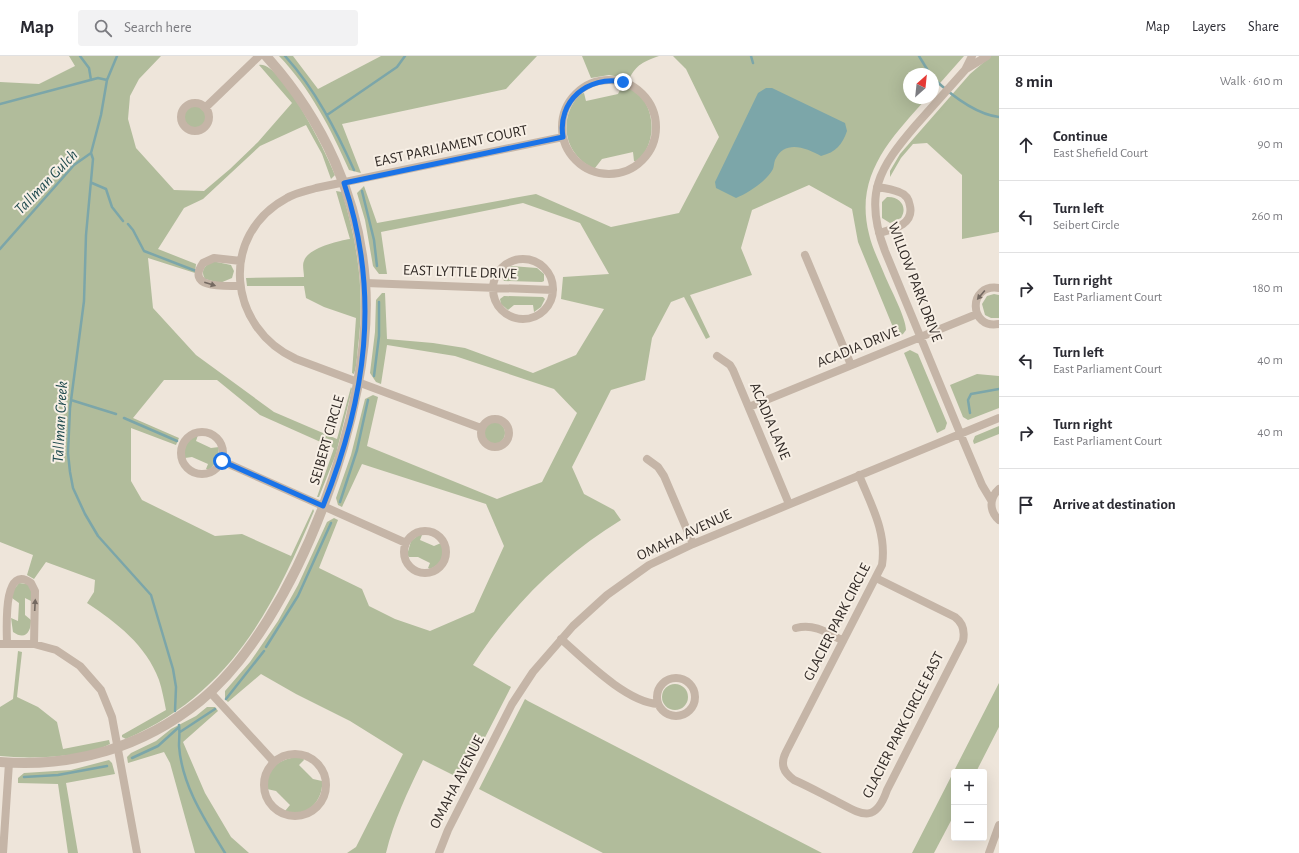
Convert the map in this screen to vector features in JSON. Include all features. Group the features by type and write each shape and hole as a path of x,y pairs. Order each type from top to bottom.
{"street":[{"path":"205,108 259,56"},
{"name":"SEIBERT CIRCLE","path":"4,762 42,763 67,760 118,748 170,722 198,703 210,692 244,654 268,618 297,565 323,506 346,436 359,382 365,340 366,283 357,226 344,183 327,144 306,107 266,56"},
{"name":"WILLOW PARK DRIVE","path":"972,56 965,70 893,151 883,169 877,187 875,212 879,233 920,337 982,485 991,500 993,512 999,520"},
{"name":"WILLOW PARK DRIVE","path":"965,70 987,56"},
{"path":"600,81 623,82 638,90 649,103 655,119 655,135 650,150 640,163 621,172 605,174 584,167 569,152 563,137 563,120 569,104 580,91 600,81"},
{"name":"EAST PARLIAMENT COURT","path":"481,428 296,359 277,349 260,333 243,301 240,286 241,260 247,242 255,226 277,204 288,197 308,190 563,137"},
{"path":"877,187 902,194 908,198 911,207 910,216 905,223 897,228 879,233"},
{"path":"805,255 851,365"},
{"path":"240,286 208,285 201,279 200,272 203,262 210,259 241,260"},
{"path":"527,259 539,263 548,272 553,290 550,302 542,312 525,319 512,317 502,310 495,300 493,288 496,275 503,266 514,260 527,259"},
{"name":"EAST LYTTLE DRIVE","path":"366,283 553,290"},
{"path":"999,288 990,288 980,294 975,306 977,314 986,323 999,324"},
{"name":"ACADIA DRIVE","path":"749,407 977,314"},
{"name":"ACADIA LANE","path":"717,356 730,365 733,370 789,504"},
{"name":"OMAHA AVENUE","path":"439,853 448,830 512,704 529,676 561,639 590,609 625,581 656,562 693,544 999,418"},
{"path":"203,431 211,433 218,438 222,445 222,461 215,470 209,473 194,473 188,469 182,460 181,446 188,436 195,432 203,431"},
{"path":"647,459 658,467 664,476 693,544"},
{"path":"222,461 406,543"},
{"name":"GLACIER PARK CIRCLE","path":"789,776 783,768 784,756 882,564 883,540 881,529 859,475"},
{"path":"991,500 999,489"},
{"path":"427,530 437,534 446,546 444,561 433,572 423,573 414,570 405,558 406,543 417,532 427,530"},
{"name":"GLACIER PARK CIRCLE EAST","path":"789,776 858,813 870,813 878,808 963,641 964,631 961,623 955,617 876,578"},
{"path":"34,644 36,591 31,583 22,580 14,582 9,590 4,644 34,644 46,646 61,652 80,666 91,677 107,703 118,748 137,853"},
{"path":"796,628 806,626 815,627 843,642"},
{"path":"561,639 618,686 643,702 658,704 667,714 675,716 684,715 690,710 695,702 694,689 684,679 670,678 659,687 656,698 658,704"},
{"path":"210,692 274,762"},
{"path":"297,754 307,757 319,766 324,775 326,785 322,800 316,808 302,815 292,816 278,811 270,804 265,795 264,785 265,775 274,762 287,755 297,754"},
{"path":"3,853 4,762"},
{"path":"989,853 999,825"}],"green space":[{"path":"69,56 161,56 139,79 130,96 128,119 136,148 174,190 204,191 258,142 292,103 259,65 268,68 279,77 291,93 314,131 335,175 331,179 322,154 306,125 260,146 203,199 184,208 158,249 196,264 195,273 148,258 153,308 196,355 274,412 337,439 351,387 352,389 336,454 319,497 317,497 334,448 260,415 217,380 164,380 133,418 179,438 176,445 131,428 131,481 142,500 215,536 242,534 291,556 313,509 314,511 282,582 263,615 243,645 220,673 193,698 162,720 126,739 122,737 122,735 166,710 159,680 146,656 120,627 87,603 94,592 95,580 46,562 34,579 27,575 33,555 0,542 0,82 39,84 75,66"},
{"path":"279,56 293,56 318,89 381,56 537,56 506,89 342,124 361,173 349,170 335,139 310,95"},
{"path":"582,56 659,56 641,64 629,79 609,75 591,78"},
{"path":"673,56 964,56 939,84 939,68 903,68 903,104 922,104 889,143 879,159 871,176 867,193 866,213 870,239 901,311 906,330 903,334 897,337 858,242 852,209 809,185 752,210 741,248 752,275 690,295 710,337 706,339 684,297 671,302 652,338 645,380 611,390 572,467 584,494 614,510 621,520 578,550 539,584 504,623 473,665 511,687 463,780 423,760 397,817 386,853 347,853 356,847 403,754 350,721 296,694 261,674 228,702 225,699 225,691 250,662 278,621 298,585 327,522 334,518 338,520 319,568 362,589 369,606 395,619 430,631 474,612 504,546 486,504 362,464 342,507 338,505 336,498 351,455 365,399 373,395 378,397 367,446 497,499 542,482 577,413 554,389 455,356 387,345 381,384 376,382 370,373 375,332 376,300 382,293 385,293 387,339 433,343 465,348 533,373 576,355 604,309 561,299 563,277 609,274 580,223 523,203 381,232 387,274 379,274 373,266 365,220 357,193 364,186 377,223 536,194 611,227 679,213 719,137 686,69"},
{"path":"991,56 999,56 999,232 962,239 962,175 927,143 913,144 901,158 890,177 890,171 900,154 970,74"},
{"path":"622,86 633,90 642,97 648,107 652,130 649,142 645,153 637,161 634,161 633,152 602,159 595,168 593,168 575,153 570,144 567,134 569,114 573,103 580,94 584,93 586,101 618,94"},
{"path":"195,106 203,109 206,117 203,125 195,128 187,125 184,117 187,109"},
{"path":"336,191 342,192 348,211 359,269 361,308 354,374 352,373 356,318 324,307 306,298 304,286 247,286 246,278 304,277 303,263 311,252 338,241 350,239"},
{"path":"887,197 896,198 899,200 902,203 904,210 901,218 890,223 882,218 882,202"},
{"path":"212,261 231,265 234,271 232,278 220,283 205,279 203,273 204,268"},
{"path":"511,266 537,268 544,274 544,281 504,281 501,276"},
{"path":"994,294 999,295 999,318 991,318 985,315 982,304 987,296"},
{"path":"504,296 543,297 545,299 541,307 534,312 533,305 514,305 508,310 501,304 500,299"},
{"path":"910,350 918,354 947,423 945,429 937,433 904,353"},
{"path":"977,374 999,376 999,408 968,420 963,417 950,385"},
{"path":"494,422 502,425 505,433 502,441 494,444 486,441 483,433 486,425"},
{"path":"999,426 999,434 974,444 973,441 975,436"},
{"path":"197,434 196,441 211,448 219,447 218,460 210,469 206,469 208,464 192,457 185,458 184,447 190,438"},
{"path":"420,534 422,535 420,540 434,546 441,543 443,547 444,551 440,562 430,569 428,568 430,563 418,557 409,557 407,555 411,541"},
{"path":"19,583 27,584 32,589 31,601 25,598 25,615 31,620 29,631 24,635 18,635 13,632 11,618 18,621 19,603 12,598 12,592"},
{"path":"18,651 22,652 17,697 38,707 57,722 63,749 109,740 110,744 99,749 71,755 41,757 0,756 0,707 13,699"},
{"path":"999,683 999,727 978,769 955,769"},
{"path":"675,684 684,688 688,697 684,706 675,710 666,706 662,697 666,688"},
{"path":"525,699 822,853 603,853 479,789"},
{"path":"207,707 215,707 218,711 183,742 205,793 231,837 249,853 195,853 170,763 164,752 128,763 127,757 131,753 156,741 171,729 196,716"},
{"path":"291,758 303,758 304,760 299,765 313,779 322,781 320,795 312,807 300,813 285,811 290,805 276,791 267,789 267,778 272,769 280,762"},
{"path":"109,760 112,763 115,774 66,783 78,853 68,853 58,784 18,783 18,778 24,773 71,770"},
{"path":"951,777 951,821 934,853 912,853"}],"water":[{"path":"766,88 772,88 845,123 847,131 838,147 821,156 802,148 790,147 784,149 779,153 775,160 773,169 766,178 751,190 736,198 716,188 715,182 758,93"}],"waterway":[{"path":"80,56 89,68 91,80"},
{"name":"Tallman Gulch","path":"0,249 74,165 91,153 101,115 107,80 117,56"},
{"path":"285,56 306,82 324,110 354,170"},
{"path":"327,115 397,67 405,56"},
{"path":"751,56 753,63"},
{"path":"919,56 926,68"},
{"path":"0,104 98,78 107,80"},
{"path":"939,83 955,97 972,108 999,117"},
{"name":"Tallman Creek","path":"91,153 93,159 86,235 84,301 70,408 68,453 70,472 73,488 85,514 98,536 151,595 173,669 176,687 175,711"},
{"path":"92,183 106,189 112,207 123,221"},
{"path":"362,191 374,240 377,266"},
{"path":"128,224 133,230 144,251 196,271"},
{"path":"374,376 379,336 379,302"},
{"path":"970,413 968,400 971,394 999,389"},
{"path":"71,400 116,414"},
{"path":"340,502 357,450 368,400"},
{"path":"124,418 177,441"},
{"path":"266,647 298,596 331,523"},
{"path":"226,699 264,651"},
{"path":"180,732 215,709"},
{"name":"Tallman Creek","path":"179,725 181,761 190,789 225,853"},
{"path":"132,758 158,746 179,727"},
{"path":"24,777 58,775 107,766"}],"route":[{"path":"222,461 323,506 333,480 351,419 364,356 366,283 357,226 344,183 563,137 562,131 564,114 572,99 580,91 589,85 600,81 623,82"}]}
